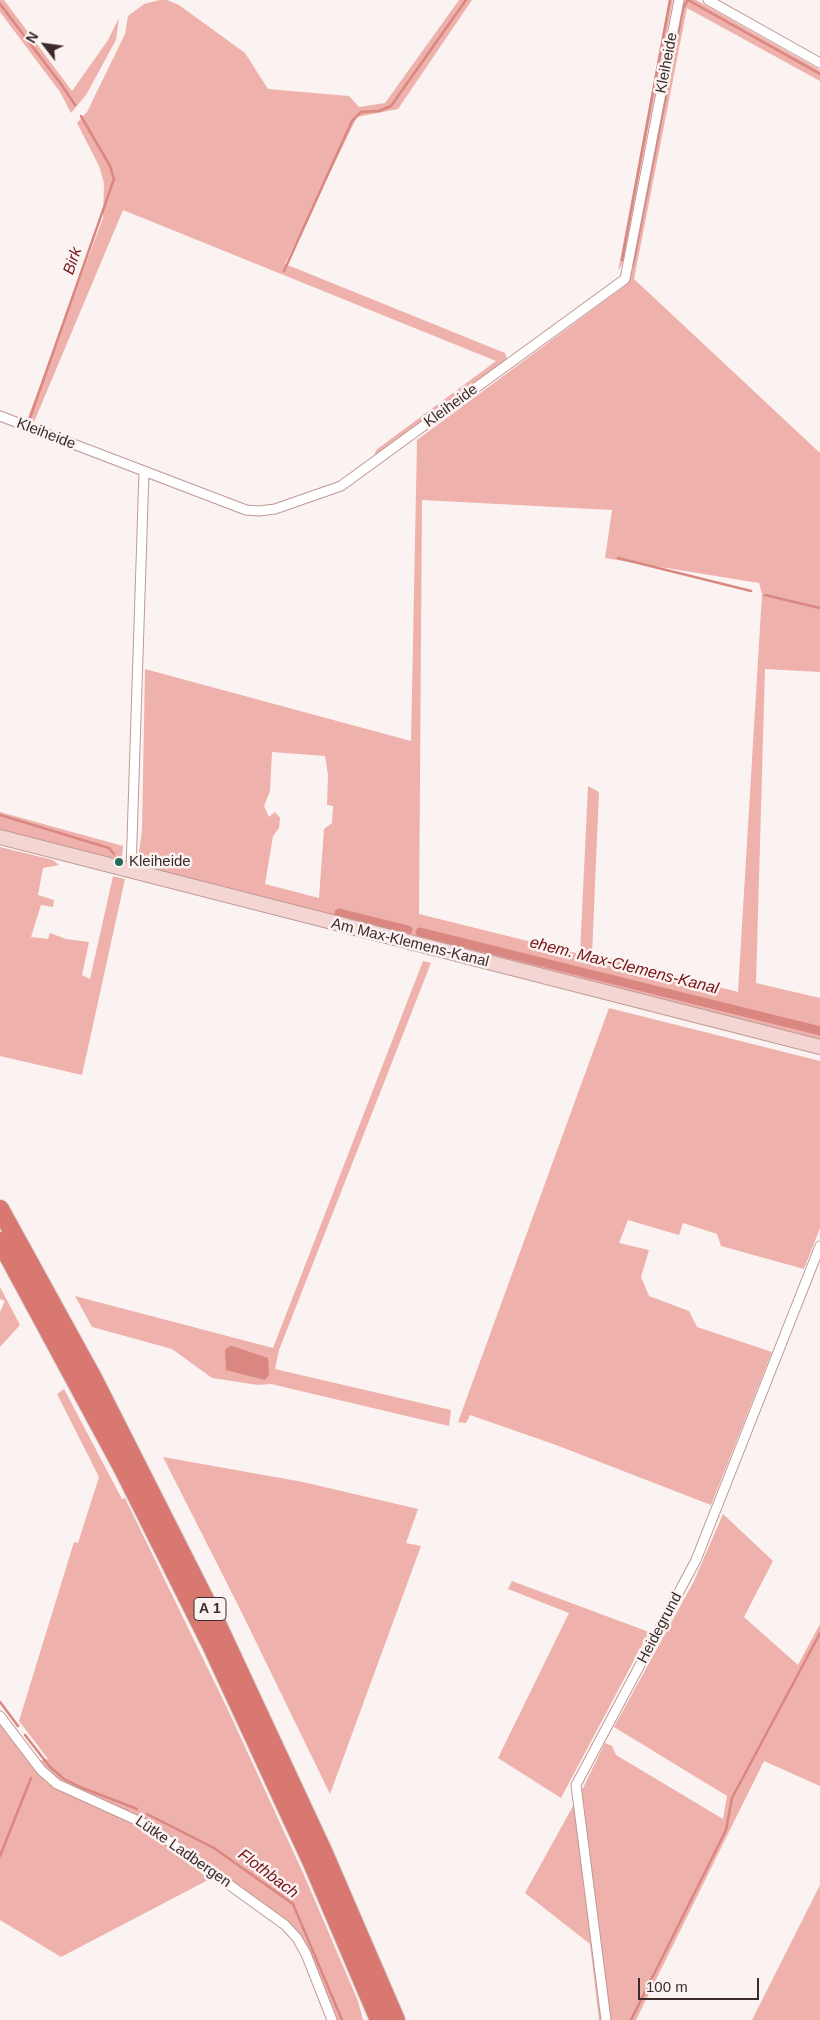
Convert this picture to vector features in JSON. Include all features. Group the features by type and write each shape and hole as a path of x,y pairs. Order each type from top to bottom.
{"highway":[{"name":"A 1","path":"0,1209 97,1386 213,1615 319,1842 396,2020"},
{"name":"A 1","path":"0,1241 123,1469 206,1636 312,1863 379,2020"}],"main road":[{"name":"Am Max-Klemens-Kanal","path":"0,837 820,1047"}],"street":[{"name":"Kleiheide","path":"0,416 231,505 252,511 275,509 329,492 341,486 625,279 679,0"},
{"path":"708,0 820,63"},
{"path":"131,870 144,472"},
{"name":"Heidegrund","path":"606,2020 576,1785 696,1560 820,1246"},
{"name":"Lütke Ladbergen","path":"0,1716 35,1762 57,1784 145,1824 285,1925 297,1938 306,1954 332,2020"}],"shaded area":[{"path":"0,0 4,0 72,91 108,40 119,18 116,40 86,95 71,113 60,92 0,12"},
{"path":"167,0 179,5 245,53 268,89 349,96 359,107 385,103 459,0 472,0 398,109 357,117 285,264 505,353 507,359 374,457 376,450 496,361 123,210 34,422 27,420 103,218 104,183 99,166 77,123 87,112 125,34 128,16 144,4"},
{"path":"669,0 673,0 622,264 618,271"},
{"path":"683,0 696,0 820,70 820,81 687,8 634,279 820,453 820,672 765,669 756,983 820,998 820,1041 150,869 142,862 139,852 142,830 145,669 411,741 417,440 626,285","holes":["422,500 612,510 605,558 759,583 762,594 738,992 592,954 599,792 588,786 580,954 419,914","272,752 325,756 328,775 327,805 333,806 332,823 324,829 319,898 265,884 273,836 279,828 280,818 275,812 269,817 264,806 270,791"]},
{"path":"0,812 123,846 122,856 115,861 0,831"},
{"path":"0,847 53,860 59,865 43,868 38,895 54,900 53,907 41,905 31,937 48,939 50,933 66,939 89,942 82,975 90,979 113,876 125,879 82,1075 0,1056"},
{"path":"423,961 431,963 279,1350 275,1369 451,1410 449,1426 271,1384 258,1385 212,1378 172,1349 92,1327 75,1296 273,1348"},
{"path":"609,1008 820,1061 820,1228 804,1269 721,1246 717,1234 683,1223 679,1235 628,1220 619,1243 649,1250 641,1277 649,1296 689,1311 697,1327 772,1352 711,1505 556,1445 470,1415 466,1423 458,1422"},
{"path":"0,1287 20,1325 0,1347 0,1312 5,1301 0,1299"},
{"path":"232,1346 268,1358 269,1375 265,1380 226,1370 225,1350"},
{"path":"64,1389 122,1499 125,1498 229,1712 304,1875 358,2001 363,2020 334,2020 304,1944 158,1830 65,1786 37,1761 48,1759 19,1721 74,1542 78,1543 99,1477 57,1394"},
{"path":"163,1457 303,1482 418,1509 406,1543 421,1546 330,1794 239,1607"},
{"path":"723,1514 773,1561 744,1617 798,1665 820,1624 820,1786 764,1761 636,2020 599,2020 590,1944 525,1893 584,1786 605,1743 612,1746 616,1755 723,1819 727,1796 614,1727 694,1581"},
{"path":"512,1581 649,1632 561,1798 498,1758 569,1613 508,1589"},
{"path":"0,1721 37,1770 133,1820 188,1860 186,1861 210,1879 61,1957 0,1920"},
{"path":"820,1885 820,2020 752,2020"}],"waterway":[{"path":"284,271 352,121 361,112 379,111 391,106 466,0"},
{"path":"622,260 670,0"},
{"path":"688,0 820,74"},
{"path":"633,265 683,8 688,0"},
{"name":"Birk","path":"0,4 75,105"},
{"name":"Birk","path":"30,418 114,179 110,166 81,116"},
{"path":"618,558 751,591"},
{"path":"765,595 820,608"},
{"path":"0,815 109,848 114,854"},
{"name":"ehem. Max-Clemens-Kanal","path":"339,913 408,930"},
{"name":"ehem. Max-Clemens-Kanal","path":"420,932 820,1031"},
{"path":"631,2020 726,1830 732,1798 820,1633"},
{"name":"Flothbach","path":"0,1702 18,1726"},
{"name":"Flothbach","path":"25,1735 50,1767 64,1779 137,1809"},
{"path":"0,1856 31,1778"},
{"name":"Flothbach","path":"147,1814 214,1848 293,1904 342,2020"}],"place":[{"name":"Kleiheide","path":"119,862"}]}
